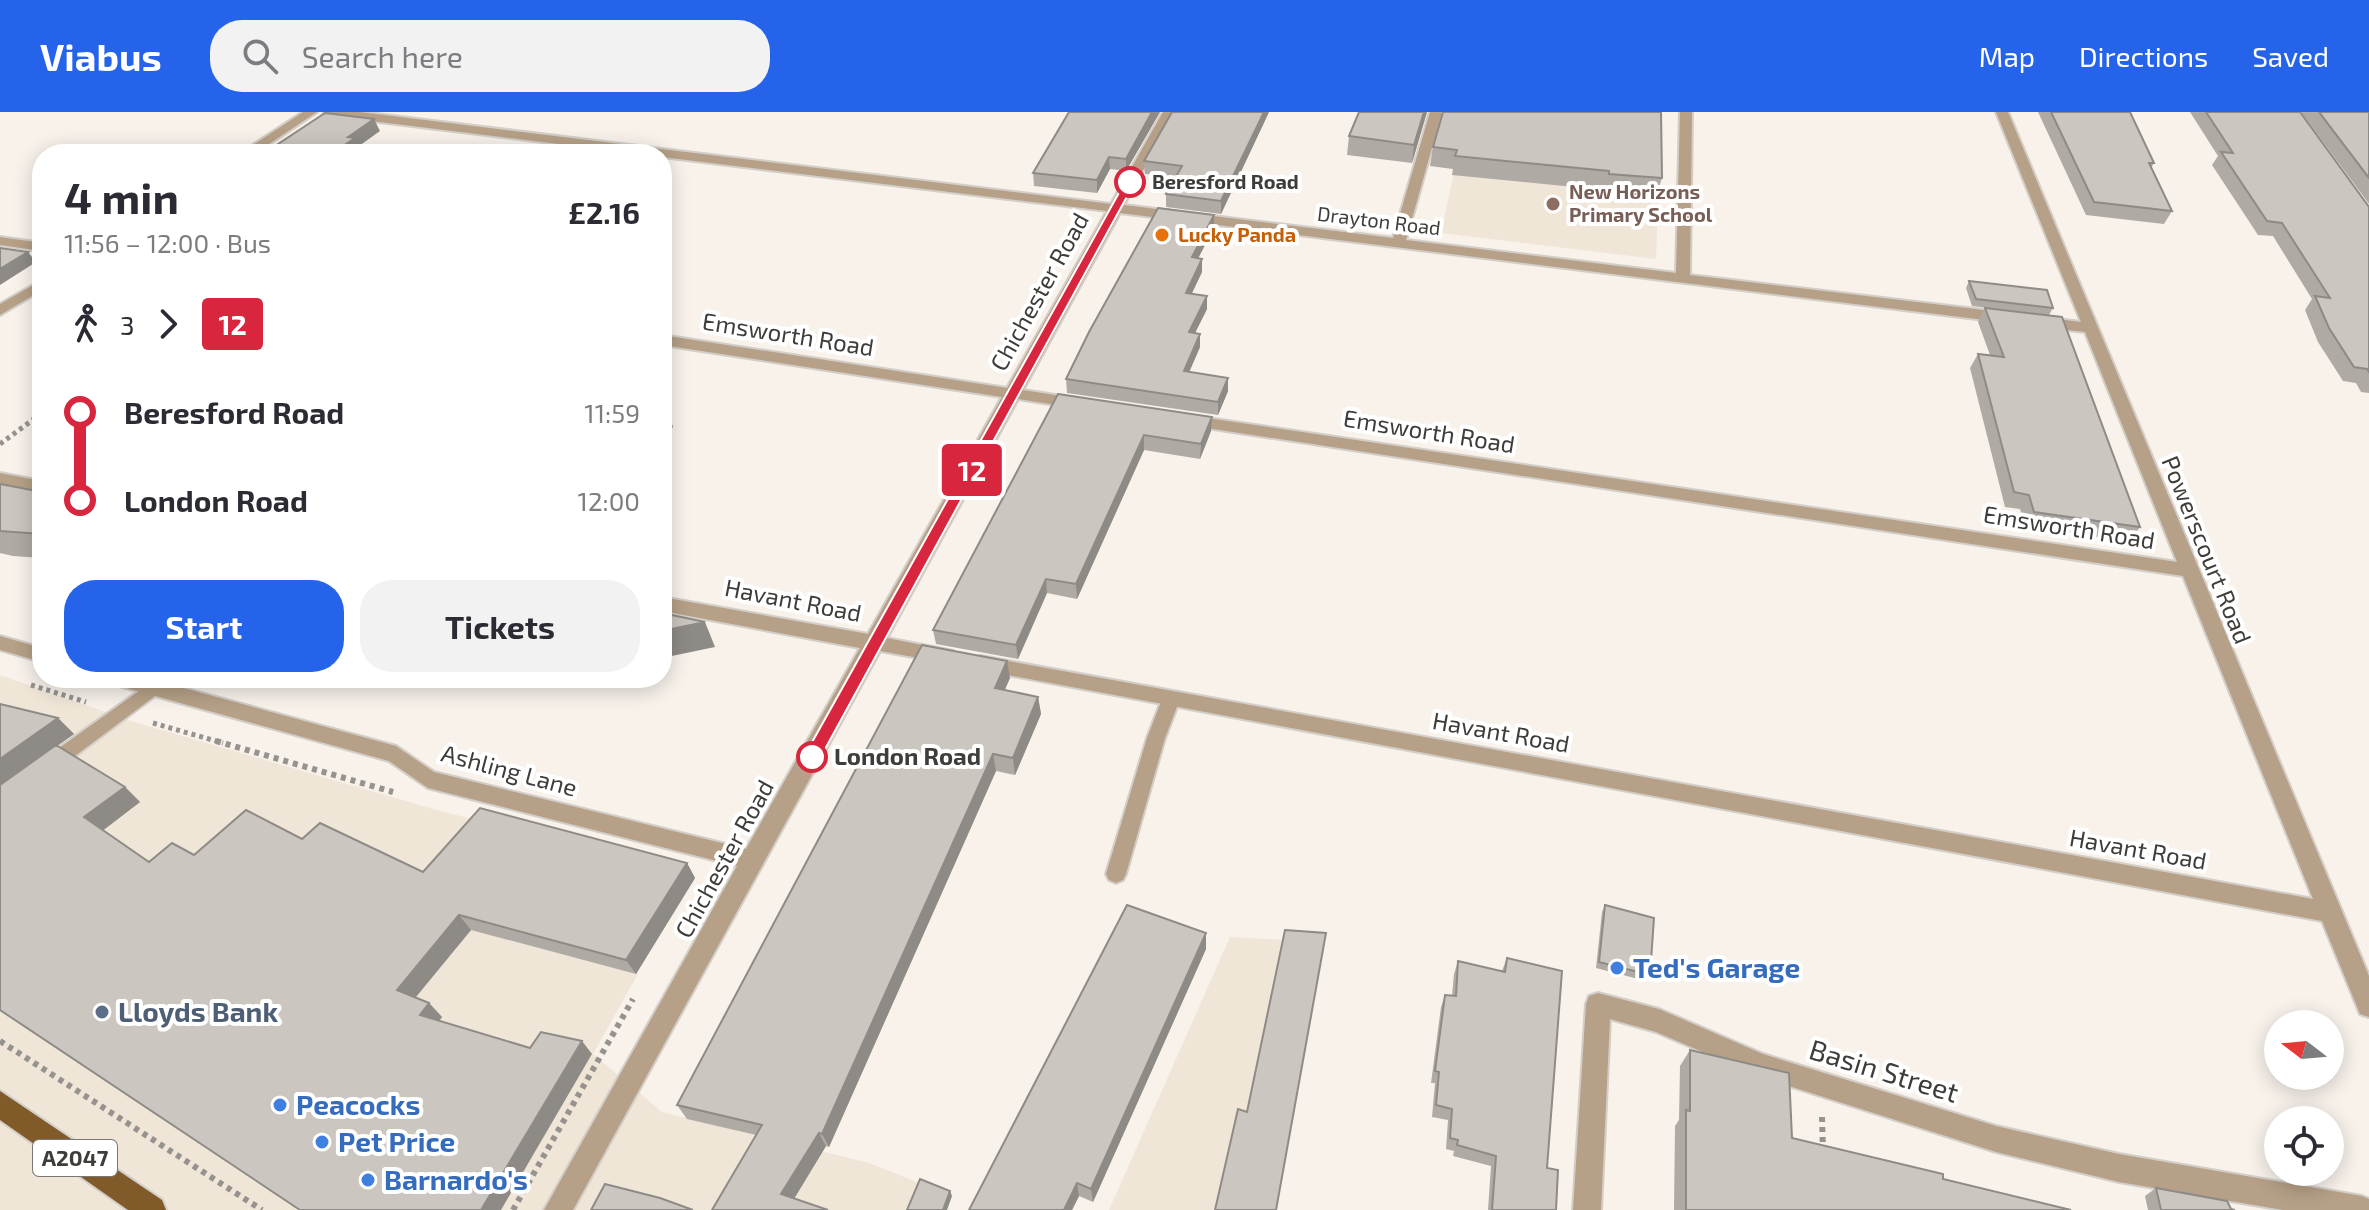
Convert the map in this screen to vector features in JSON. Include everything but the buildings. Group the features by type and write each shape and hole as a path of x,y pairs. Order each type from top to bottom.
{"main road":[{"name":"A2047","path":"0,1104 152,1210"}],"street":[{"path":"261,144 311,112"},
{"name":"Drayton Road","path":"330,112 592,144"},
{"name":"Chichester Road","path":"558,1210 1169,112"},
{"path":"1398,244 1436,112"},
{"path":"1683,277 1686,112"},
{"name":"Powerscourt Road","path":"2002,112 2369,1006"},
{"name":"Drayton Road","path":"672,154 2089,328"},
{"path":"0,241 32,246"},
{"path":"0,310 32,290"},
{"name":"Emsworth Road","path":"672,342 1093,405"},
{"name":"Emsworth Road","path":"1171,417 2188,570"},
{"path":"0,479 32,485"},
{"name":"Havant Road","path":"672,606 2330,912"},
{"path":"0,643 32,652"},
{"name":"Ashling Lane","path":"153,688 396,754 428,779 754,861"},
{"name":"Basin Street","path":"1587,1210 1598,1004 1659,1021 1761,1065 2011,1143 2119,1168 2362,1210"}],"lane":[{"path":"35,775 153,688"},
{"path":"1116,874 1156,738 1171,699"}],"path":[{"path":"0,444 32,420"},
{"path":"40,688 404,795"},
{"path":"513,1210 640,988"},
{"path":"0,1041 262,1210"},
{"path":"1820,1084 1824,1163"}],"shaded area":[{"name":"New Horizons Primary School","path":"1467,112 1662,112 1656,259 1441,233"},
{"path":"0,675 131,721 437,810 546,838 504,939 638,974 593,1054 662,1112 869,1163 952,1196 947,1210 0,1210"},
{"path":"1230,937 1324,942 1276,1210 1109,1210"}],"bus line":[{"name":"12","path":"812,757 1130,182"}],"place":[{"name":"Beresford Road","path":"1130,182"},
{"name":"New Horizons Primary School","path":"1553,204"},
{"name":"Lucky Panda","path":"1162,235"},
{"name":"London Road","path":"812,757"},
{"name":"Ted's Garage","path":"1617,968"},
{"name":"Lloyds Bank","path":"102,1012"},
{"name":"Peacocks","path":"280,1105"},
{"name":"Pet Price","path":"322,1142"},
{"name":"Barnardo's","path":"368,1180"}]}
